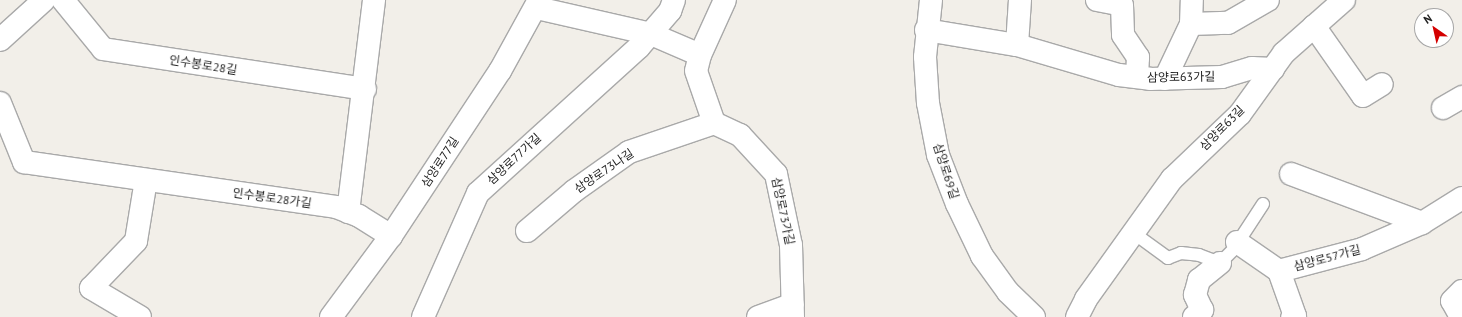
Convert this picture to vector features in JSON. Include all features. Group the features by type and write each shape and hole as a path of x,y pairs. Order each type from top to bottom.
{"street":[{"path":"0,40 44,0"},
{"name":"인수봉로28길","path":"64,0 103,49 365,89"},
{"path":"348,212 365,89 374,0"},
{"name":"삼양로77가길","path":"423,317 478,193 639,47 670,11 674,0"},
{"path":"714,123 696,71 700,55 725,0"},
{"name":"삼양로69길","path":"931,0 926,30 925,57 928,103 941,162 957,204 982,256 1008,292 1034,317"},
{"path":"1017,45 1020,0"},
{"name":"삼양로63가길","path":"1097,0 1122,5 1123,35 1138,57 1137,77"},
{"path":"1165,79 1191,24 1192,0"},
{"path":"1191,24 1228,23 1268,0"},
{"name":"삼양로63길","path":"1077,317 1086,299 1135,234 1172,178 1240,114 1284,53 1344,0"},
{"path":"538,4 651,34 700,55"},
{"name":"삼양로77길","path":"331,317 391,236 500,72 538,4"},
{"path":"1314,26 1363,96 1382,84"},
{"name":"삼양로63가길","path":"926,30 1017,45 1137,77 1165,79 1222,77 1252,68 1273,69"},
{"path":"1443,108 1462,97"},
{"name":"인수봉로28가길","path":"0,103 24,162 336,207 391,236"},
{"name":"삼양로73나길","path":"527,231 574,191 629,152 714,123"},
{"name":"삼양로73가길","path":"714,123 740,135 776,174 791,245 793,310"},
{"path":"1291,174 1422,223"},
{"path":"140,317 91,288 136,241 146,180"},
{"name":"삼양로57가길","path":"1237,242 1279,271 1362,249 1422,223 1462,198"},
{"path":"1194,317 1202,310 1195,295 1199,280 1220,264"},
{"path":"1279,271 1295,316 1292,317"},
{"path":"1461,317 1452,301 1462,291"},
{"path":"758,317 793,310"}],"lane":[{"path":"1135,234 1168,258 1181,253 1199,255 1220,264 1263,204"}]}
